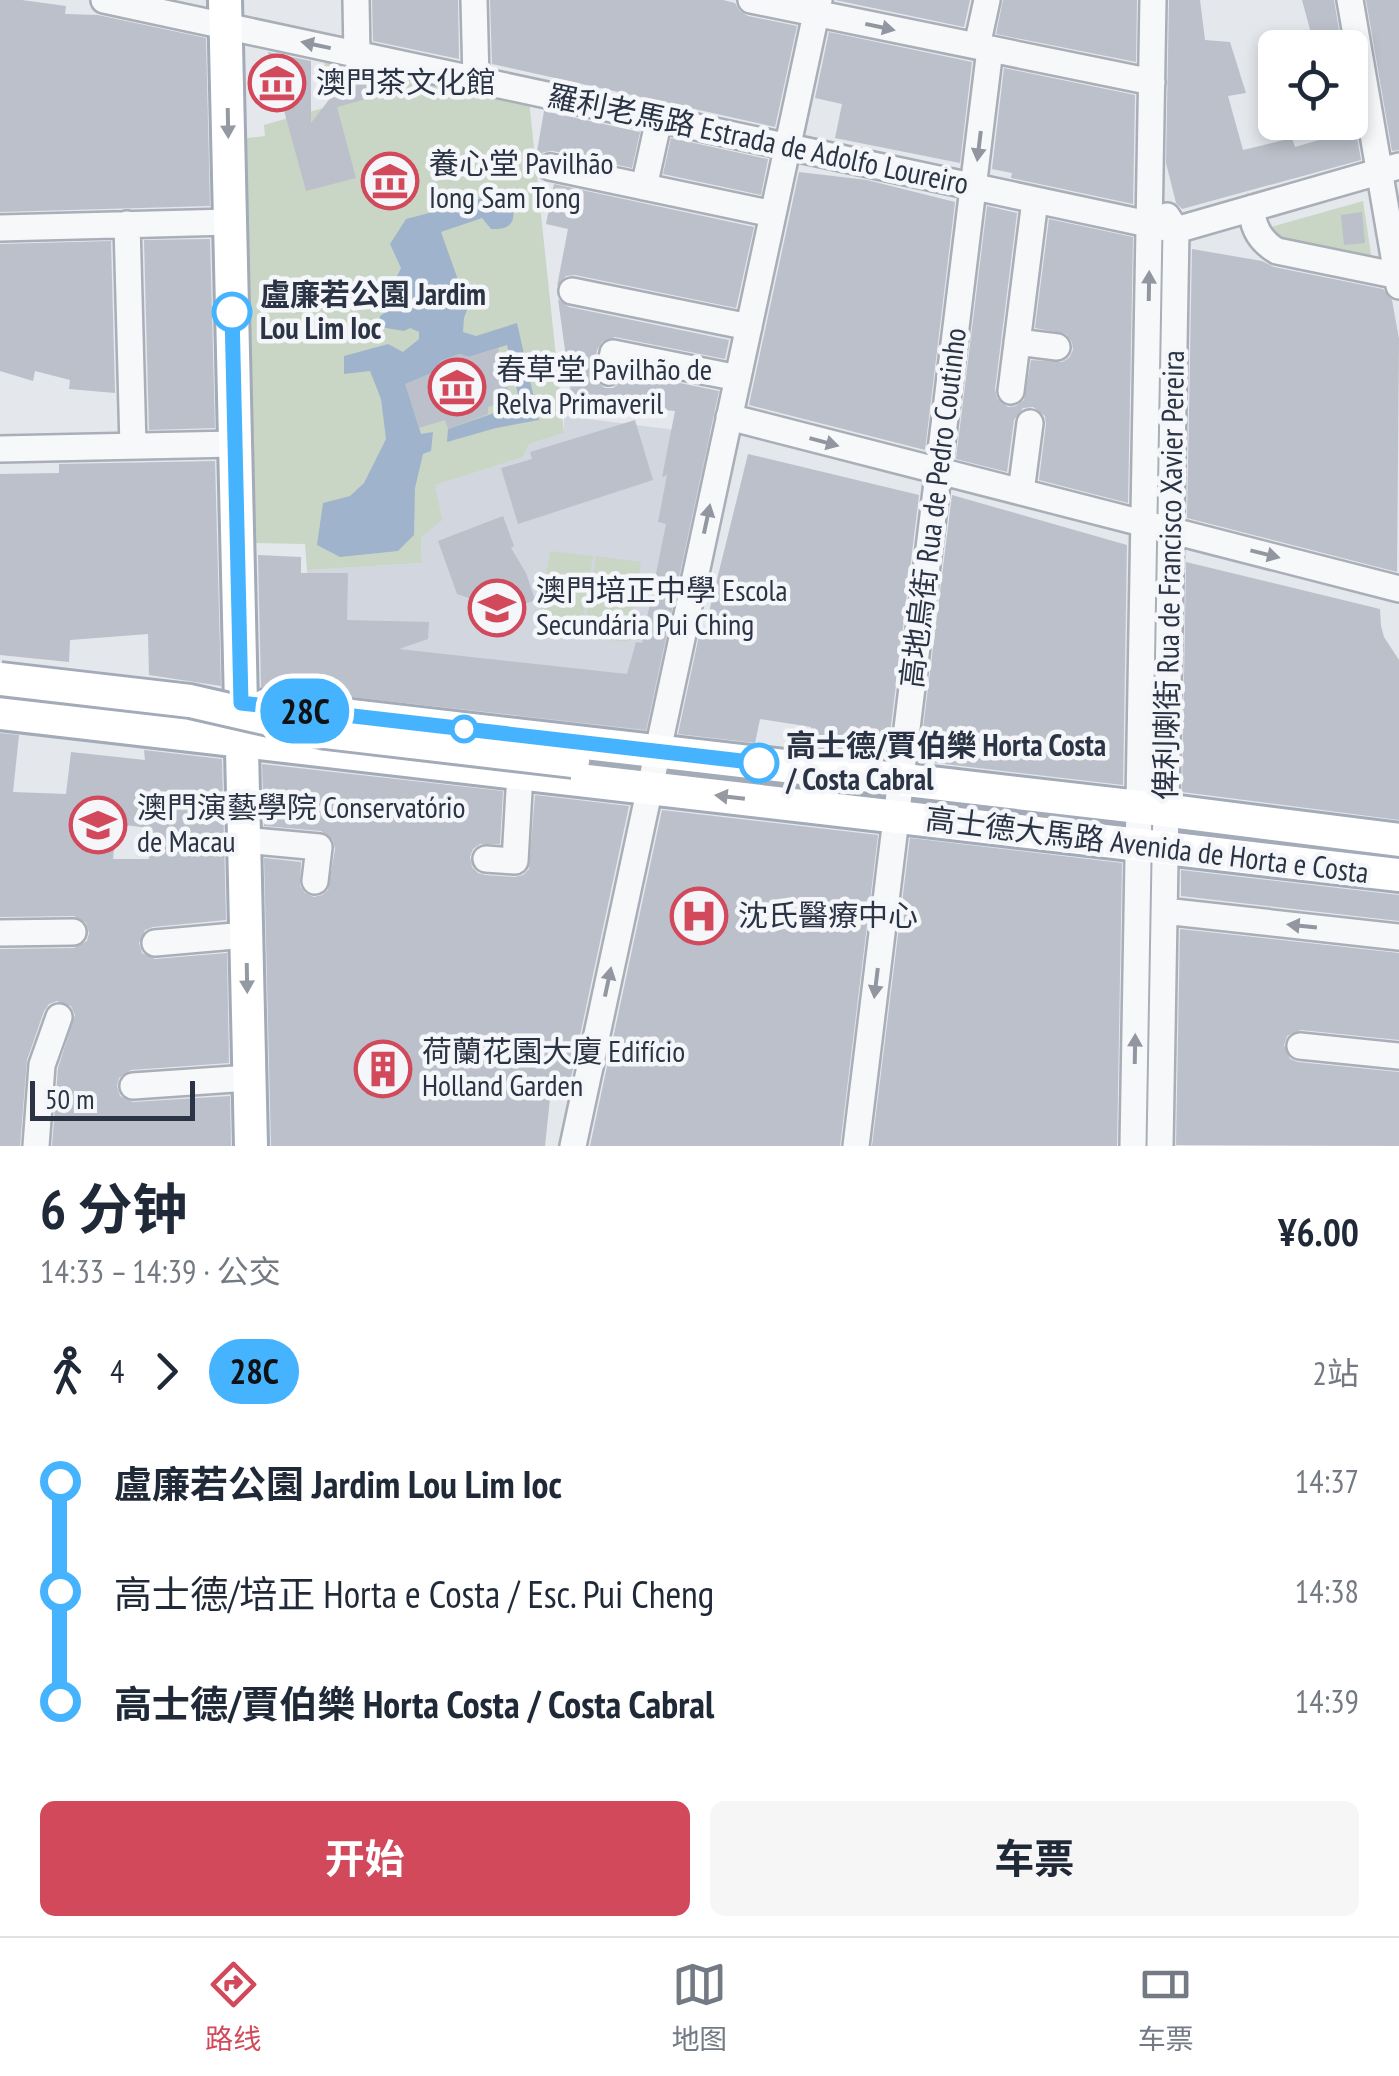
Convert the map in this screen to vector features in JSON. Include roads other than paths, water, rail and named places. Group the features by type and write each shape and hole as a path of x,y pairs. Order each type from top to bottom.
{"main road":[{"path":"225,13 251,1146"},
{"name":"高士德大馬路 Avenida de Horta e Costa","path":"0,665 191,686 241,703 1399,840"},
{"path":"0,680 190,701 326,732 612,766 658,751"},
{"path":"0,696 181,718 242,741"},
{"name":"高士德大馬路 Avenida de Horta e Costa","path":"0,713 1399,875"}],"street":[{"name":"羅利老馬路 Estrada de Adolfo Loureiro","path":"104,0 225,13 357,54 1176,230"},
{"path":"356,0 357,54"},
{"path":"474,0 476,80"},
{"path":"750,0 817,7 984,48 1152,82"},
{"name":"高地烏街 Rua de Pedro Coutinho","path":"856,1146 974,186 987,0"},
{"name":"俾利喇街 Rua de Francisco Xavier Pereira","path":"1133,1146 1152,846 1144,524 1153,0"},
{"path":"1252,208 1259,235 1284,253 1398,280 1389,169 1350,0"},
{"path":"573,1146 817,7"},
{"path":"644,186 659,119"},
{"path":"550,167 773,214"},
{"path":"1150,191 1176,230 1389,169"},
{"path":"1011,390 1035,200"},
{"path":"0,228 230,222"},
{"path":"127,224 133,446"},
{"name":"俾利喇街 Rua de Francisco Xavier Pereira","path":"1152,809 1170,531 1176,230"},
{"path":"572,292 748,328"},
{"path":"1017,342 1057,347"},
{"path":"609,372 613,353 738,378"},
{"path":"729,418 1399,589"},
{"path":"1021,492 1030,424"},
{"path":"0,450 235,444"},
{"path":"486,859 515,861 520,773"},
{"path":"244,840 320,847 315,881"},
{"name":"俾利喇街 Rua de Francisco Xavier Pereira","path":"1152,846 1164,910 1160,1146"},
{"path":"1164,910 1399,937"},
{"path":"0,933 72,932"},
{"path":"156,942 246,935"},
{"path":"36,1146 42,1066 60,1017"},
{"path":"1300,1046 1399,1056"},
{"path":"133,1086 249,1078"}],"water":[{"path":"499,192 512,205 510,224 491,229 482,218 441,232 462,291 470,302 463,332 476,336 517,323 539,420 447,442 448,429 520,404 507,345 469,357 459,354 441,361 434,372 406,384 421,434 433,432 431,451 423,454 415,488 414,535 398,551 340,557 317,545 323,503 350,496 364,483 386,439 381,399 370,371 344,374 344,356 388,344 403,352 419,339 419,332 410,328 404,331 380,327 380,316 400,302 393,284 401,268 390,244 406,219 475,201"}],"place":[{"name":"澳門茶文化館","path":"277,83"},
{"name":"養心堂 Pavilhão Iong Sam Tong","path":"390,181"},
{"name":"盧廉若公園 Jardim Lou Lim Ioc","path":"232,312"},
{"name":"春草堂 Pavilhão de Relva Primaveril","path":"457,387"},
{"name":"澳門培正中學 Escola Secundária Pui Ching","path":"497,608"},
{"name":"高士德/賈伯樂 Horta Costa / Costa Cabral","path":"759,763"},
{"name":"澳門演藝學院 Conservatório de Macau","path":"98,825"},
{"name":"沈氏醫療中心","path":"699,916"},
{"name":"荷蘭花園大廈 Edifício Holland Garden","path":"383,1069"}]}
